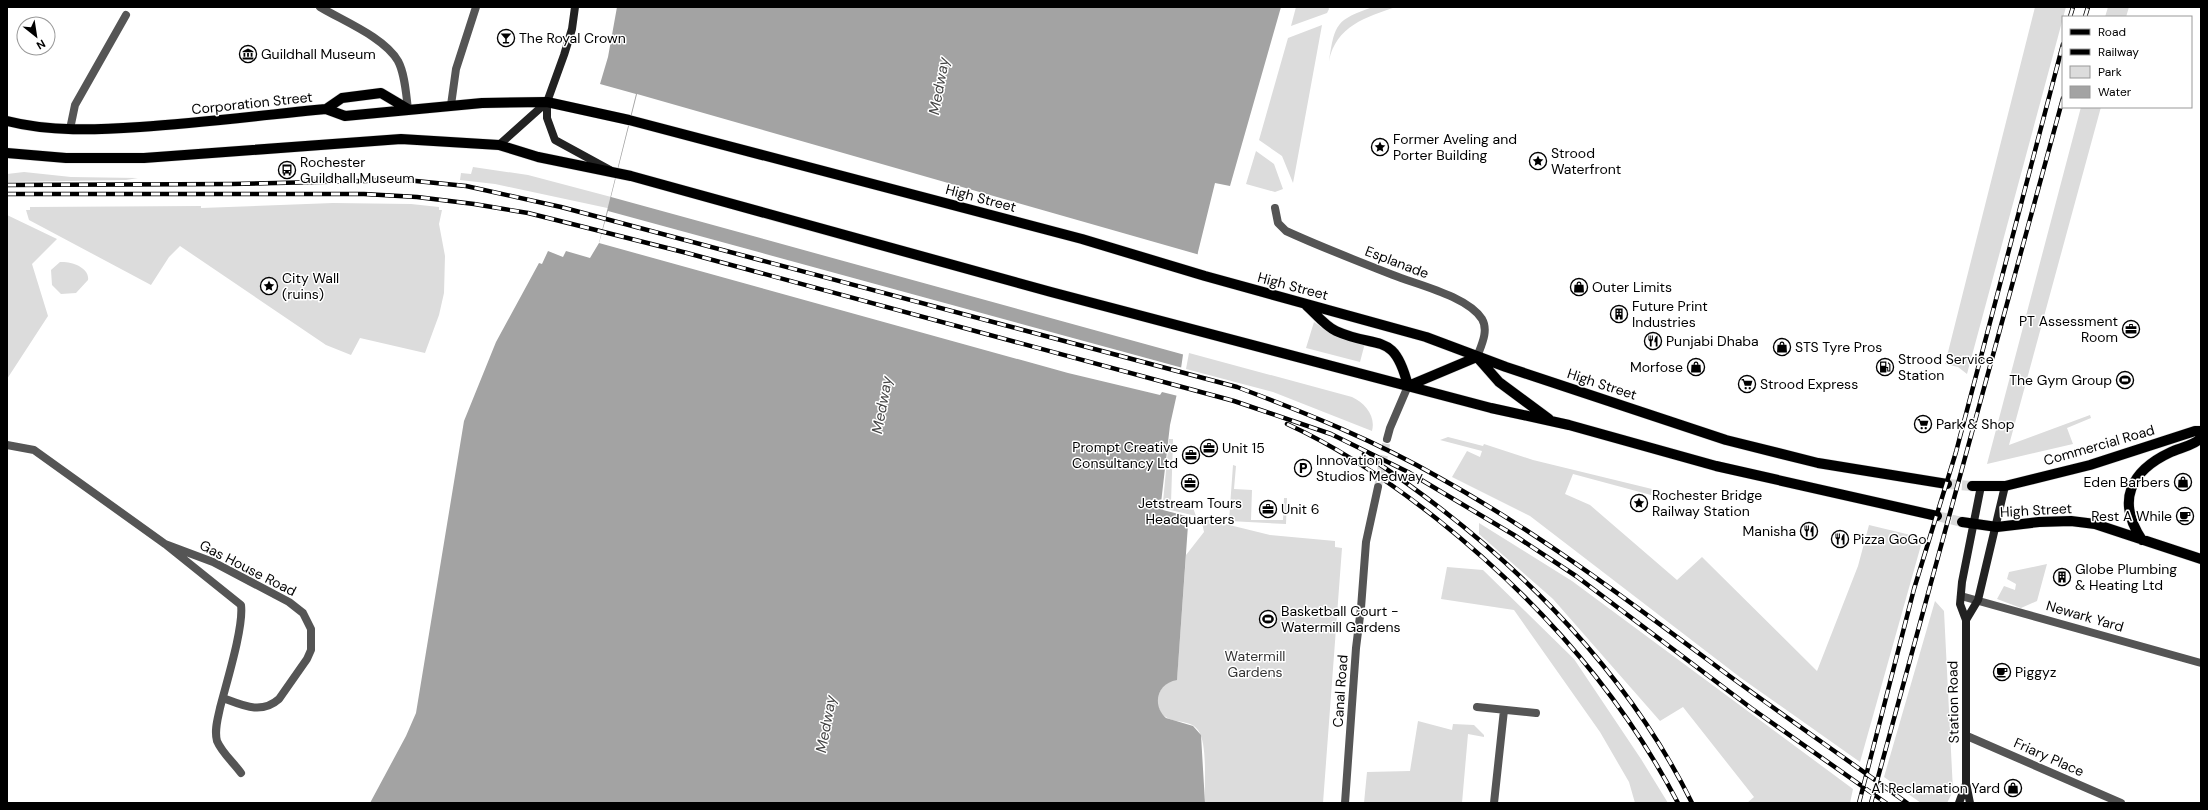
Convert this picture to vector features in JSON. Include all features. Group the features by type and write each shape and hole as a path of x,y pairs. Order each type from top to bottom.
{"main road":[{"path":"575,7 570,35 547,102 547,118 555,140 616,173"},
{"path":"326,109 342,98 382,93 408,109"},
{"name":"Corporation Street","path":"7,121 30,126 70,129 107,129 175,125 326,109 345,116 451,105 498,102 547,102"},
{"path":"499,145 547,102"},
{"name":"High Street","path":"547,102 629,120 1082,239 1204,276 1426,337 1477,357 1726,440 1818,463 1947,484"},
{"path":"7,153 66,158 144,158 383,140 499,145 538,156 616,173 1192,330 1491,408 1552,421 1716,466 1937,516"},
{"path":"1304,303 1334,330 1390,348 1401,360 1408,386"},
{"path":"1408,386 1477,357 1499,382 1552,421"},
{"name":"Commercial Road","path":"2005,486 2094,464 2195,431 2201,432"},
{"name":"Commercial Road","path":"2142,540 2134,527 2129,509 2129,496 2133,484 2140,472 2147,466 2201,438"},
{"name":"High Street","path":"1977,486 2005,486"},
{"name":"Station Road","path":"1970,803 1966,783 1967,736 1964,660 1966,620 1960,604 1964,566 1972,525 1977,486"},
{"name":"Station Road","path":"1966,620 1978,600 1997,527 2005,486"},
{"name":"High Street","path":"1962,522 1972,525 1997,527 2039,522 2071,521 2095,524 2201,559"},
{"name":"Station Road","path":"1958,803 1966,783"}],"street":[{"path":"320,7 381,42 398,61 405,85 408,109"},
{"path":"451,105 456,69 476,7"},
{"path":"70,129 75,105 126,15"},
{"name":"Esplanade","path":"1275,208 1278,223 1286,231 1445,295 1470,308 1481,318 1485,328 1484,338 1477,357"},
{"path":"1387,439 1390,428 1408,386"},
{"name":"Gas House Road","path":"7,445 34,450 165,544 241,605 242,615 217,724 217,740 242,773"},
{"name":"Canal Road","path":"1345,803 1356,648 1362,608 1366,542 1378,486"},
{"name":"Gas House Road","path":"165,544 213,562 289,602 303,613 309,625 312,639 307,659 273,705 265,708 252,708 223,698"},
{"name":"Newark Yard","path":"1961,596 2201,663"},
{"path":"1477,707 1536,713"},
{"path":"1494,803 1504,710"},
{"name":"Friary Place","path":"1967,736 2121,803"}],"green space":[{"path":"1296,7 1328,7 1329,9 1327,13 1291,26"},
{"path":"1373,7 1396,7 1363,19 1345,31 1338,39 1329,61 1333,38 1339,25 1351,16"},
{"path":"2035,7 2066,7 2064,16 2062,16 2062,22 1967,374 1958,367 1945,364"},
{"path":"2108,7 2129,7 2126,16 2105,16"},
{"path":"1322,25 1293,183 1282,156 1259,140 1288,38"},
{"path":"2081,108 2101,108 2009,445 2090,415 2091,418 2067,428 2073,444 1987,464"},
{"path":"1256,151 1274,164 1283,189 1275,192 1246,184"},
{"path":"473,167 528,175 615,198 612,209 495,184 460,180 461,173 471,174"},
{"path":"24,172 71,177 138,178 126,180 7,182 7,174"},
{"path":"333,203 411,204 439,207 439,210 442,210 439,224 445,256 444,293 439,315 425,353 360,338 351,355 326,345 180,246 169,257 151,285 29,220 26,210 30,210 30,207 201,206 201,208"},
{"path":"7,215 57,239 32,264 48,316 7,379"},
{"path":"60,262 74,264 83,268 88,275 88,280 76,293 61,294 52,285 51,270"},
{"path":"1314,322 1331,334 1365,343 1360,362 1306,348"},
{"path":"1189,353 1352,397 1365,406 1371,415 1373,425 1372,431 1273,392 1186,369"},
{"path":"1448,437 1483,446 1484,444 1533,460 1652,489 1651,495 1573,474 1565,494 1590,505 1677,580 1702,557 1817,671 1858,566 1869,525 1923,538 1860,762 1741,678 1530,516 1452,477 1467,451 1480,457 1482,451 1440,440"},
{"path":"1169,439 1173,439 1171,503 1192,505 1196,516 1166,509 1163,502"},
{"path":"1233,465 1236,466 1234,489 1252,490 1251,520 1283,520 1284,498 1287,498 1286,524 1229,521"},
{"name":"Watermill Gardens","path":"1201,518 1270,535 1335,541 1335,547 1342,548 1323,803 1205,803 1205,765 1201,736 1198,730 1189,723 1171,720 1166,717 1161,713 1158,706 1157,702 1159,692 1169,682 1177,679 1186,555 1204,532"},
{"path":"1479,523 1572,581 1853,789 1850,803 1747,803 1754,797 1683,707 1660,721 1553,599 1479,534"},
{"path":"2047,564 2037,601 2021,608 1997,599 2004,586 2015,590 2016,584 2007,579 2009,572"},
{"path":"1447,567 1483,570 1574,659 1641,759 1668,803 1635,803 1629,782 1600,732 1514,610 1441,599"},
{"path":"1935,601 1944,611 1953,791 1947,803 1921,803 1884,777"},
{"path":"1418,721 1452,730 1453,724 1474,725 1484,735 1484,737 1468,734 1462,803 1364,803 1367,772 1410,771"}],"water":[{"name":"Medway","path":"617,7 1281,7 1230,186 1215,183 1198,252 1178,389 1170,425 1161,503 1163,510 1186,516 1185,523 1188,525 1177,680 1165,685 1161,690 1158,701 1161,712 1166,718 1193,726 1201,735 1205,803 370,803 406,736 416,713 464,421 496,342 539,263 542,264 548,251 563,257 566,251 590,258 599,243 636,94 600,84 608,57"}],"pier":[{"path":"637,94 1200,255 1185,355 611,197"},
{"path":"608,211 1183,368 1178,396 1162,392 1160,395 1068,373 599,243"}],"tunnel":[{"path":"1378,487 1387,439"},
{"path":"1947,484 1972,486"},
{"path":"1937,516 1962,522"}],"railway":[{"path":"2070,16 2073,7"},
{"path":"2085,16 2088,7"},
{"path":"1859,803 1914,589 1956,452 2062,48"},
{"path":"1871,803 2062,102"},
{"path":"7,185 232,184 406,180 466,186 561,207 1237,387 1315,417 1391,452 1440,478 1513,521 1618,593 1743,686 1907,803"},
{"path":"7,194 364,194 417,197 474,204 528,213 687,253 1234,401 1331,434 1408,472 1514,535 1576,576 1751,708 1886,803"},
{"path":"1287,424 1346,455 1401,492 1437,519 1508,581 1541,614 1602,685 1630,723 1655,762 1678,803"},
{"path":"1364,454 1413,488 1461,525 1508,565 1551,607 1592,652 1630,700 1663,750 1692,803"}],"place":[{"name":"The Royal Crown","path":"506,38"},
{"name":"Guildhall Museum","path":"248,54"},
{"name":"Former Aveling and Porter Building","path":"1380,147"},
{"name":"Strood Waterfront","path":"1538,161"},
{"name":"Rochester Guildhall Museum","path":"287,170"},
{"name":"City Wall (ruins)","path":"269,286"},
{"name":"Outer Limits","path":"1579,287"},
{"name":"Future Print Industries","path":"1619,314"},
{"name":"PT Assessment Room","path":"2131,329"},
{"name":"Punjabi Dhaba","path":"1653,341"},
{"name":"STS Tyre Pros","path":"1782,347"},
{"name":"Morfose","path":"1696,367"},
{"name":"Strood Service Station","path":"1885,367"},
{"name":"The Gym Group","path":"2125,380"},
{"name":"Strood Express","path":"1747,384"},
{"name":"Park & Shop","path":"1923,424"},
{"name":"Unit 15","path":"1209,448"},
{"name":"Prompt Creative Consultancy Ltd","path":"1191,455"},
{"name":"Innovation Studios Medway","path":"1303,468"},
{"name":"Eden Barbers","path":"2183,482"},
{"name":"Jetstream Tours Headquarters","path":"1190,483"},
{"name":"Rochester Bridge Railway Station","path":"1639,503"},
{"name":"Unit 6","path":"1268,509"},
{"name":"Rest A While","path":"2185,516"},
{"name":"Manisha","path":"1809,531"},
{"name":"Pizza GoGo","path":"1840,539"},
{"name":"Globe Plumbing & Heating Ltd","path":"2062,577"},
{"name":"Basketball Court - Watermill Gardens","path":"1268,619"},
{"name":"Piggyz","path":"2002,672"},
{"name":"A1 Reclamation Yard","path":"2013,788"}]}
